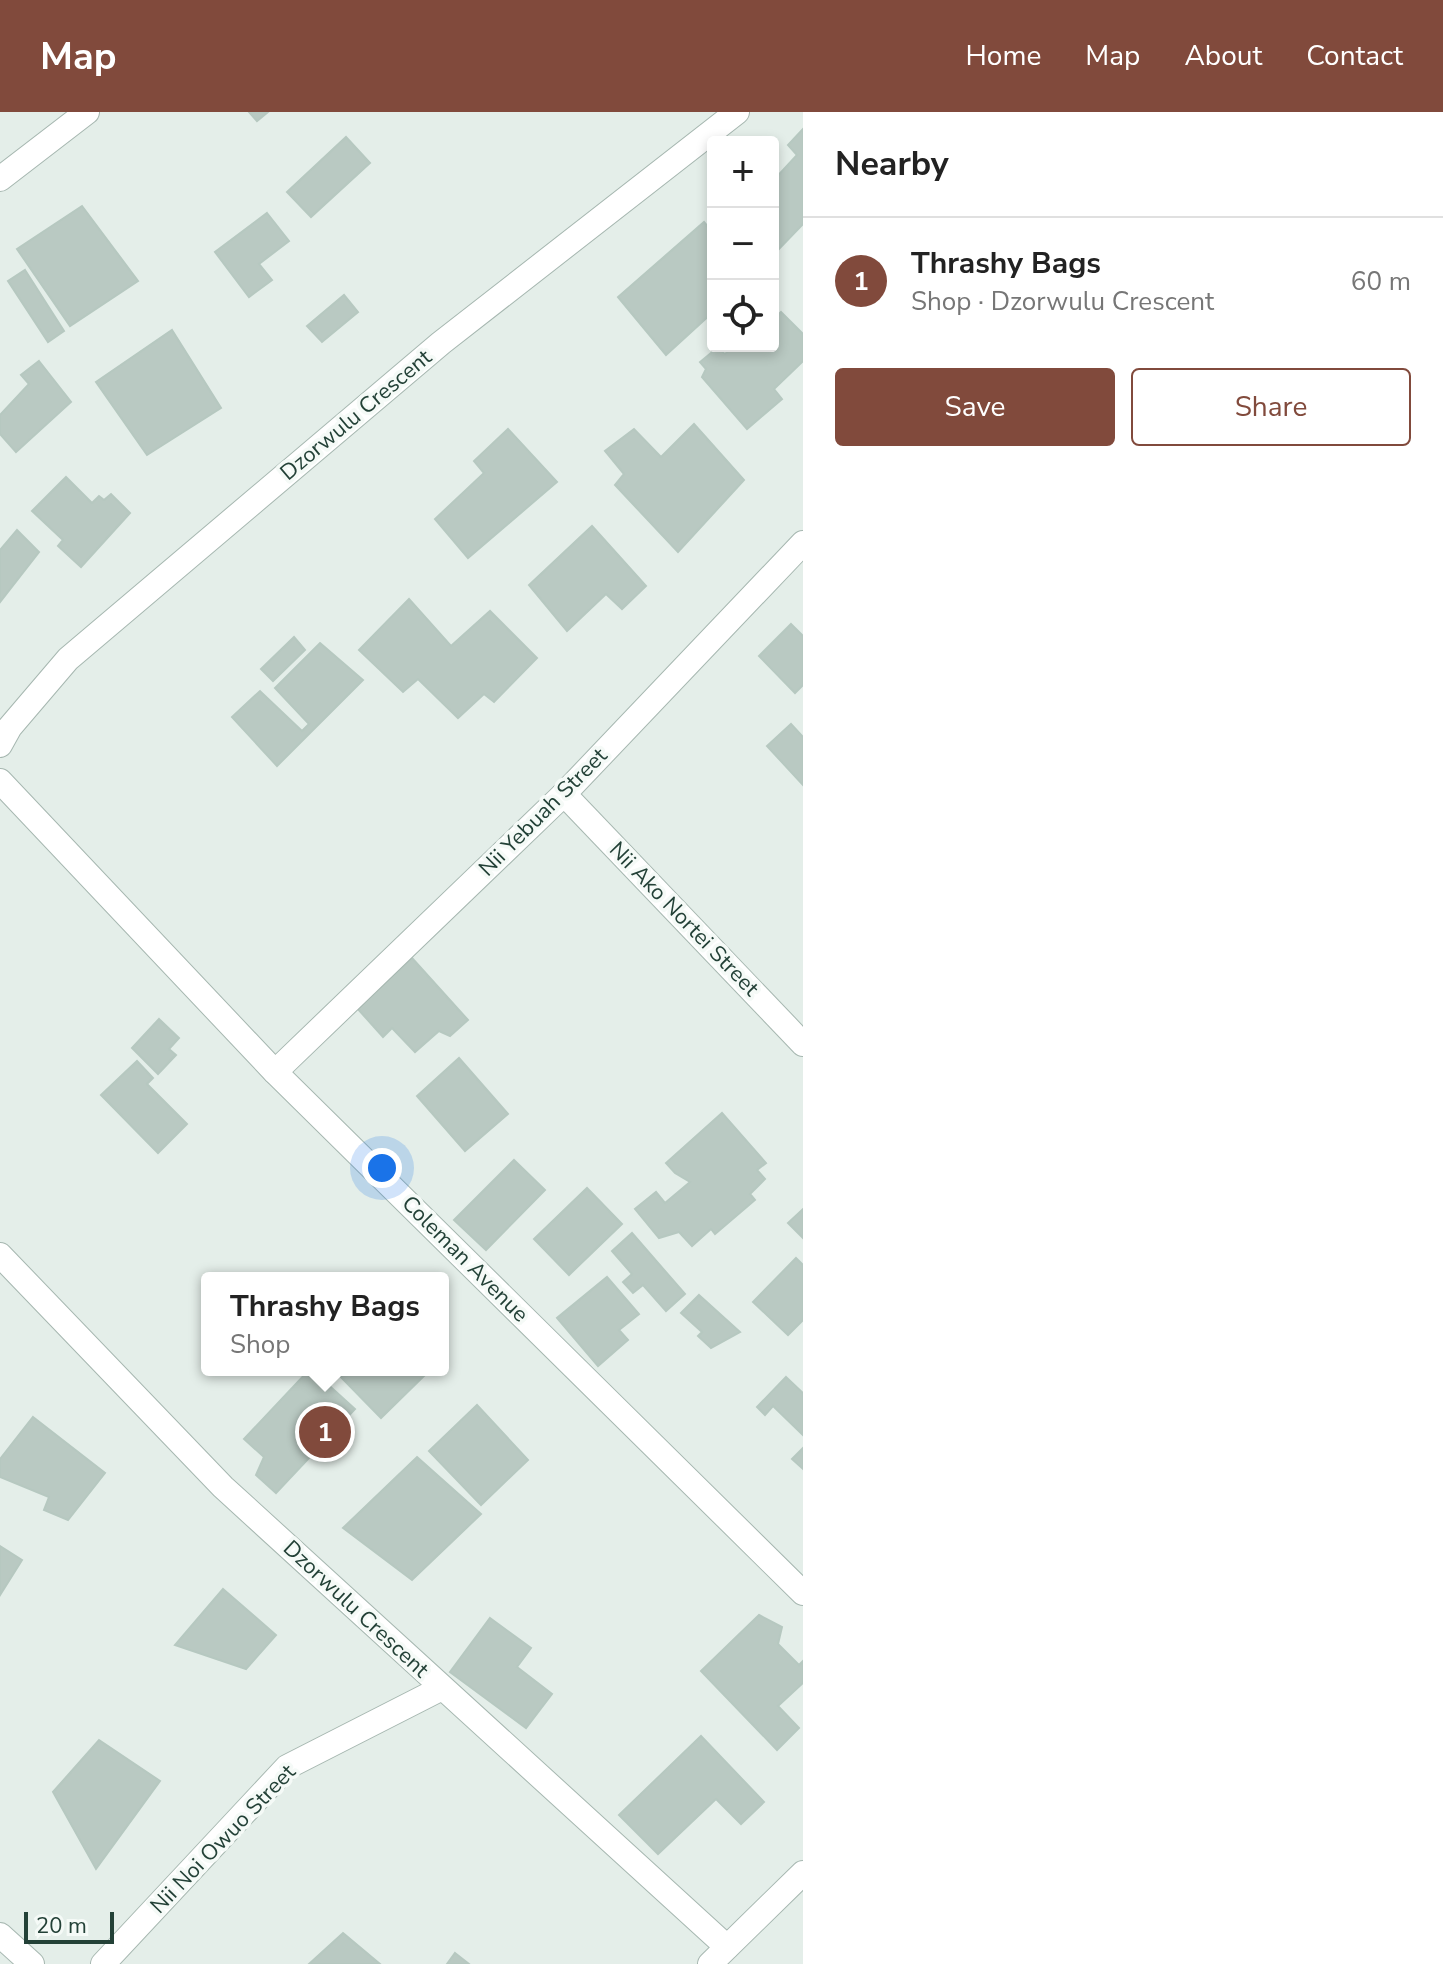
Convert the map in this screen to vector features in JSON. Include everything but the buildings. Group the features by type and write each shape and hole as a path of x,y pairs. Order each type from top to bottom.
{"street":[{"path":"0,179 87,112"},
{"name":"Dzorwulu Crescent","path":"0,745 10,727 68,659 441,343 737,112"},
{"name":"Nii Yebuah Street","path":"275,1072 564,794 803,543"},
{"name":"Coleman Avenue","path":"0,781 275,1072 803,1593"},
{"name":"Nii Ako Nortei Street","path":"564,794 803,1044"},
{"name":"Dzorwulu Crescent","path":"0,1255 223,1487 442,1688 718,1956"},
{"name":"Nii Noi Owuo Street","path":"103,1964 287,1767 442,1688"},
{"path":"718,1956 803,1873"},
{"path":"0,1935 32,1964"}],"place":[{"name":"Thrashy Bags","path":"325,1432"}]}
